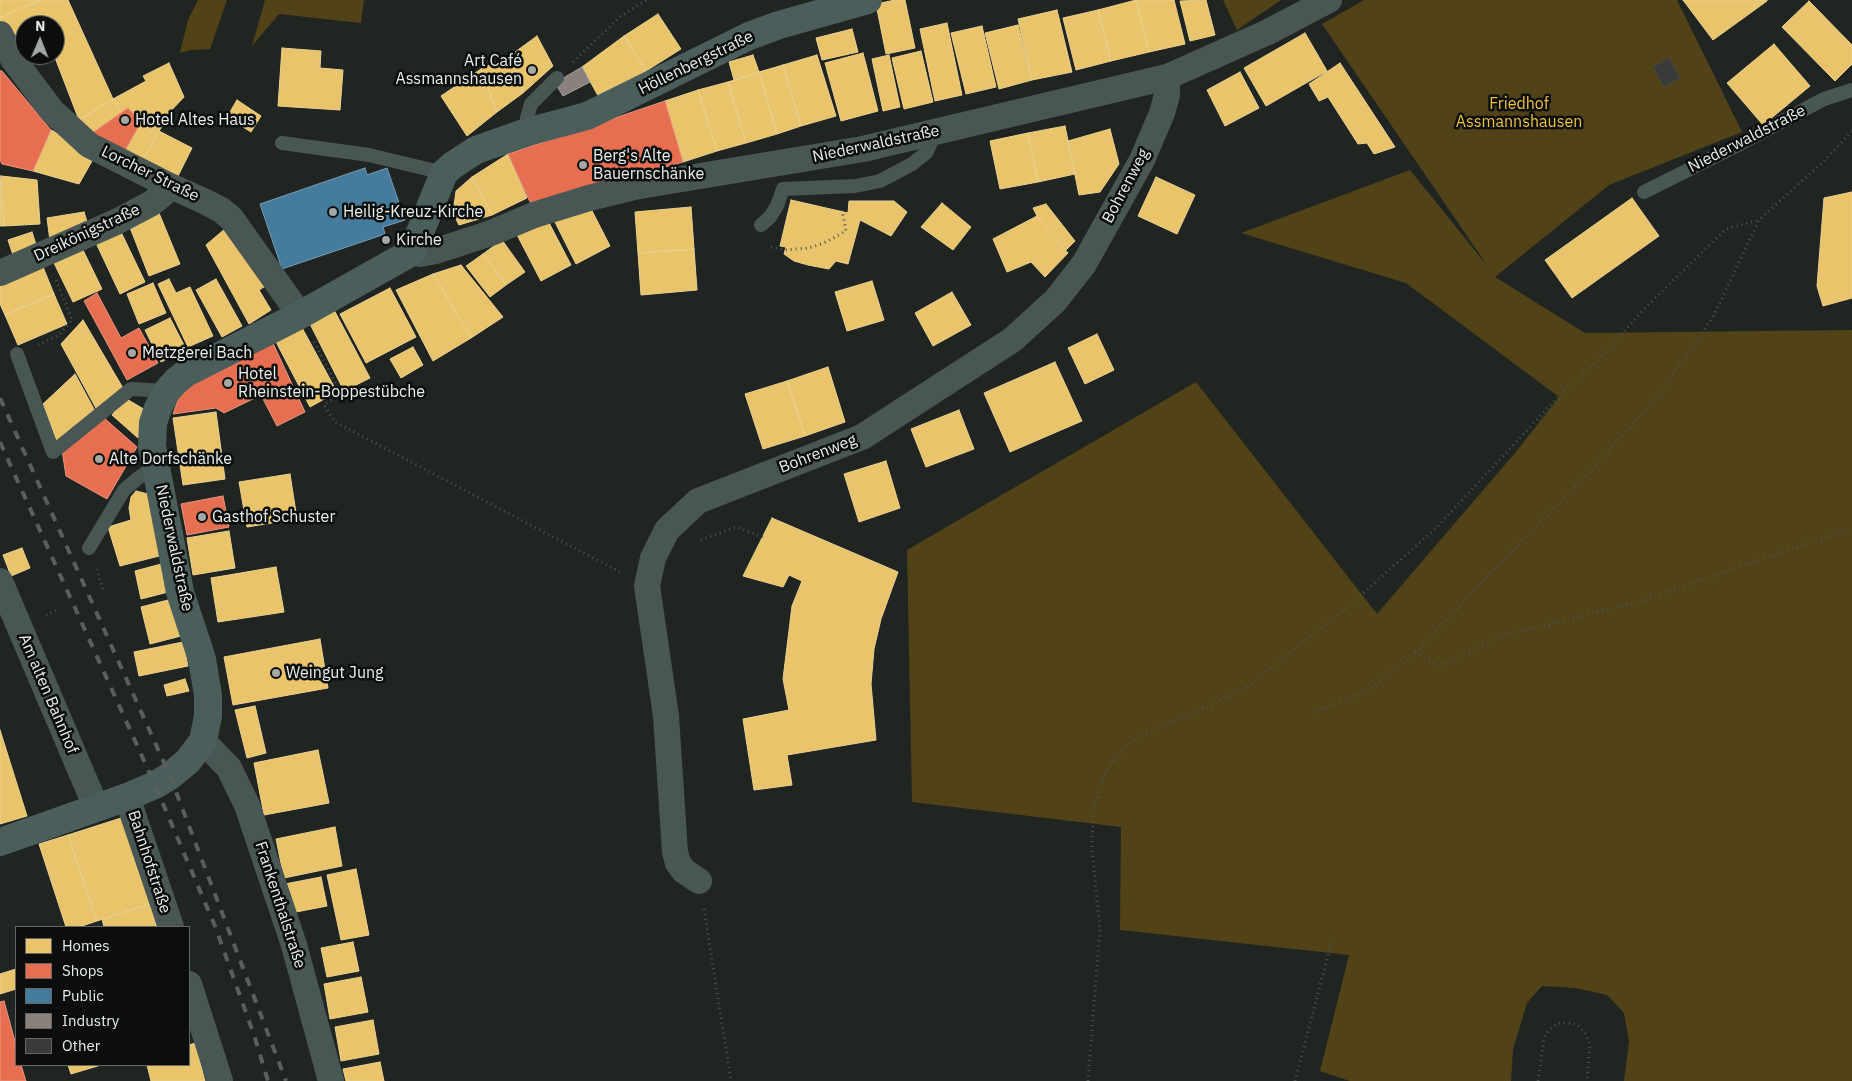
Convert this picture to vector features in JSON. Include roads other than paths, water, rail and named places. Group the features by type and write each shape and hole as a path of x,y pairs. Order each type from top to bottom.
{"main road":[{"name":"Höllenbergstraße","path":"412,252 444,173 453,164 476,150 527,132 586,116 749,36 779,25 868,0"},
{"path":"300,315 412,252"},
{"name":"Niederwaldstraße","path":"203,740 208,716 208,695 202,659 180,592 152,446 153,423 167,390 186,373 300,315"},
{"path":"0,842 127,797 155,785 170,776 188,761 203,740"}],"street":[{"name":"Niederwaldstraße","path":"412,252 420,254 436,251 491,233 534,215 589,198 634,187 863,149 1167,77 1268,32 1329,0"},
{"name":"Lorcher Straße","path":"0,34 13,59 52,112 89,145 206,202 221,210 230,218 300,315"},
{"name":"Bohrenweg","path":"699,881 684,871 678,863 675,852 666,716 647,586 653,558 668,530 698,501 862,437 1012,340 1055,301 1084,264 1142,160 1162,113 1167,95 1167,77"},
{"name":"Dreikönigstraße","path":"0,273 152,203 163,194 168,185"},
{"name":"Am alten Bahnhof","path":"2,593 96,807"},
{"name":"Frankenthalstraße","path":"203,740 229,768 247,805 294,945 331,1081"},
{"name":"Bahnhofstraße","path":"127,797 168,920"},
{"path":"190,987 220,1081"}],"lane":[{"path":"527,132 527,118 531,104 557,78"},
{"name":"Niederwaldstraße","path":"1644,192 1824,99 1852,90"},
{"path":"761,225 770,217 777,206 783,189 855,186 880,181 912,164 927,152 933,132"},
{"path":"282,143 369,155 444,173"},
{"path":"17,354 53,452 131,389 167,390"},
{"path":"89,548 124,490 147,472 156,470"}],"railway":[{"path":"0,398 170,776 286,1081"},
{"path":"0,442 155,785 215,926 254,1035 268,1081"}],"place":[{"name":"Art Café Assmannshausen","path":"532,70"},
{"name":"Hotel Altes Haus","path":"125,120"},
{"name":"Berg's Alte Bauernschänke","path":"583,165"},
{"name":"Heilig-Kreuz-Kirche","path":"333,212"},
{"name":"Kirche","path":"386,240"},
{"name":"Metzgerei Bach","path":"132,353"},
{"name":"Hotel Rheinstein-Boppestübche","path":"228,383"},
{"name":"Alte Dorfschänke","path":"99,459"},
{"name":"Gasthof Schuster","path":"202,517"},
{"name":"Weingut Jung","path":"276,673"}],"park label":[{"name":"Friedhof Assmannshausen","path":"1519,113"}]}
